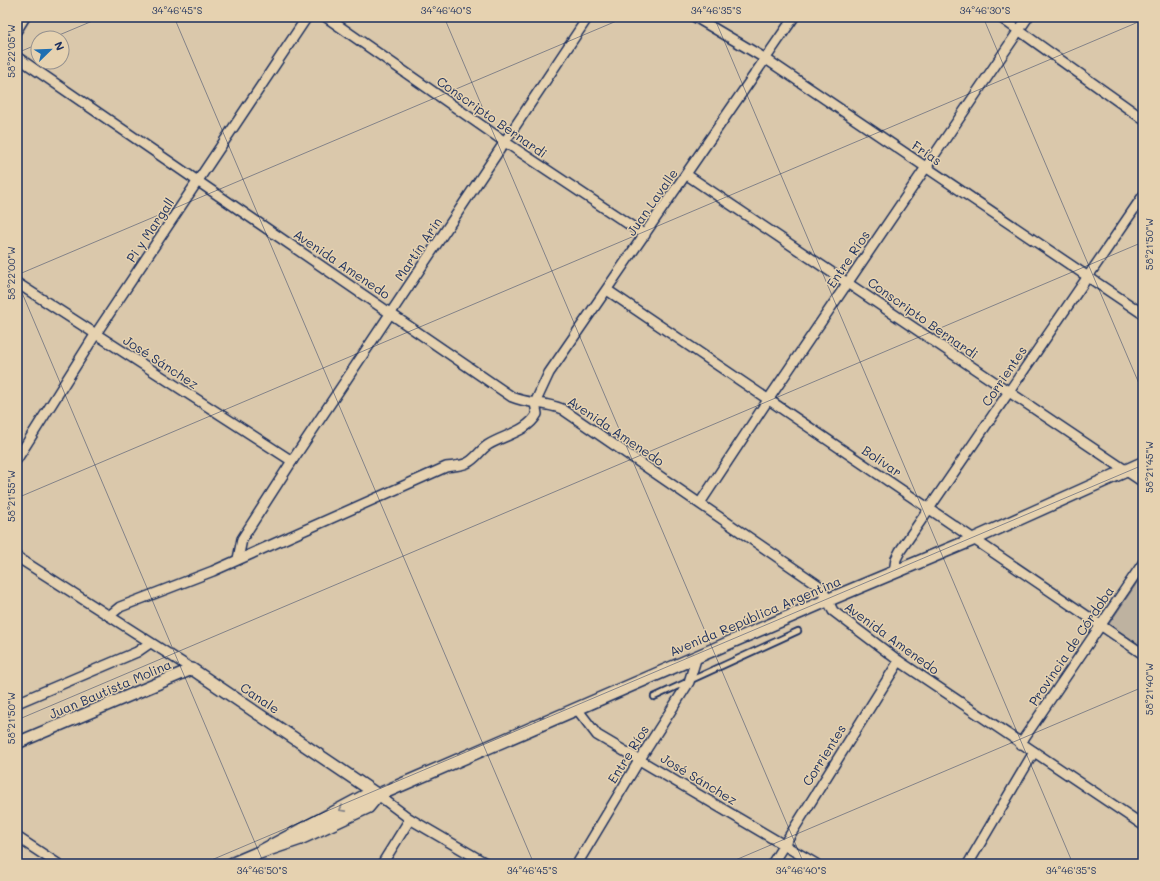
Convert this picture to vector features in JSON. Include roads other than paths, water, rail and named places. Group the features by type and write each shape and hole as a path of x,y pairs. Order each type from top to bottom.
{"main road":[{"name":"Avenida República Argentina","path":"232,864 258,853 363,797 378,795 697,656 974,538 1143,463"}],"street":[{"path":"17,30 25,17"},
{"name":"Pi y Margall","path":"17,459 96,335 307,17"},
{"name":"Conscripto Bernardi","path":"326,17 505,142 645,235"},
{"name":"Martín Arin","path":"238,558 242,540 292,461 588,17"},
{"name":"Frías","path":"695,17 766,59 1143,314"},
{"name":"Juan Lavalle","path":"238,558 377,499 446,467 465,464 472,460 488,445 515,433 535,418 537,414 535,403 549,373 687,175 794,17"},
{"path":"1000,17 1143,119"},
{"name":"Entre Ríos","path":"700,503 768,400 1028,17"},
{"name":"Avenida Amenedo","path":"17,57 512,397 535,403 546,403 562,409 700,503 818,585 833,611 899,661 1020,744 1143,825"},
{"name":"Conscripto Bernardi","path":"687,175 849,282 1009,393 1143,482"},
{"name":"Corrientes","path":"894,572 896,559 900,551 1143,196"},
{"name":"José Sánchez","path":"17,283 292,461"},
{"name":"Bolívar","path":"607,290 1143,654"},
{"name":"Canale","path":"17,557 192,669 378,795 410,819 487,864"},
{"path":"109,616 120,607 212,571 238,558"},
{"name":"Provincia de Córdoba","path":"1020,744 1143,564"},
{"name":"Juan Bautista Molina","path":"17,703 138,652 150,643"},
{"name":"Entre Ríos","path":"577,864 689,680 697,656"},
{"name":"Corrientes","path":"772,864 783,844 899,661"},
{"name":"Juan Bautista Molina","path":"17,743 192,669"},
{"name":"José Sánchez","path":"576,709 597,735 816,864"},
{"path":"968,864 1034,752"},
{"path":"382,864 410,819"},
{"path":"17,837 58,864"}],"lane":[{"path":"654,697 798,631"}]}
